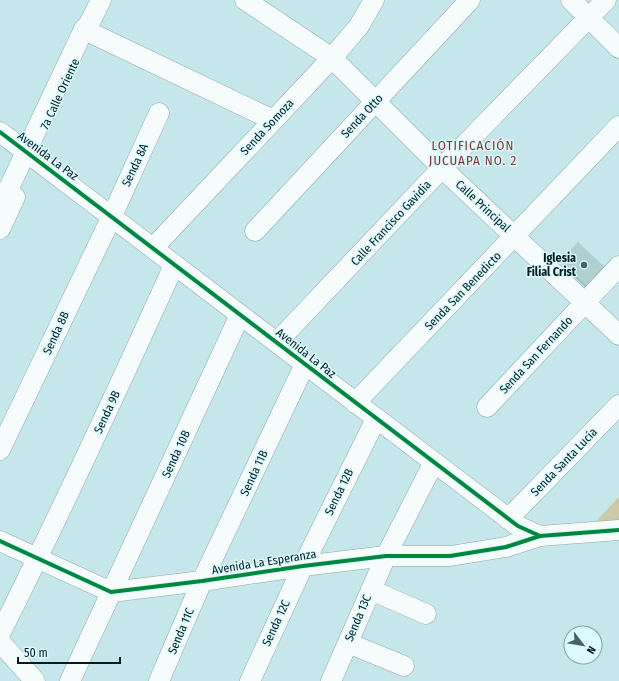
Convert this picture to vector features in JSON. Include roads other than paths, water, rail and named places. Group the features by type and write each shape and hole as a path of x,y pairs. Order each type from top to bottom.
{"street":[{"name":"7a Calle Oriente","path":"0,207 45,127 101,0"},
{"name":"Calle Principal","path":"245,0 332,58 442,168 619,335"},
{"name":"Senda Somoza","path":"153,248 332,58 359,26 374,0"},
{"name":"Senda Otto","path":"255,231 470,0"},
{"path":"571,0 619,48"},
{"name":"Calle Francisco Gavidia","path":"277,342 442,168 606,0"},
{"path":"89,28 273,120"},
{"name":"Senda 8A","path":"112,216 159,113"},
{"name":"Senda San Benedicto","path":"355,403 619,126"},
{"name":"Avenida La Paz","path":"0,132 518,526 540,536 619,530"},
{"name":"7a Calle Oriente","path":"0,230 30,154"},
{"name":"Senda 8B","path":"0,450 112,216"},
{"name":"Senda 9B","path":"0,634 95,438 174,265"},
{"name":"Senda San Fernando","path":"487,407 619,266"},
{"name":"Senda 10B","path":"70,681 240,315"},
{"name":"Senda 11B","path":"202,581 305,364"},
{"name":"Senda Santa Lucía","path":"508,519 619,405"},
{"name":"Senda 12B","path":"303,566 376,419"},
{"name":"Senda 13C","path":"331,681 370,590 434,462"},
{"name":"Avenida La Esperanza","path":"111,592 386,556 450,556 506,547 540,536"},
{"path":"0,541 111,592"},
{"name":"Senda 12C","path":"250,681 303,566"},
{"name":"Senda 11C","path":"159,681 202,581"},
{"path":"370,590 426,614"},
{"path":"0,642 35,681"},
{"path":"348,643 404,666"}],"place":[{"name":"Iglesia Filial Crist","path":"584,265"}],"district":[{"name":"LOTIFICACIÓN JUCUAPA NO. 2","path":"473,152"}]}
